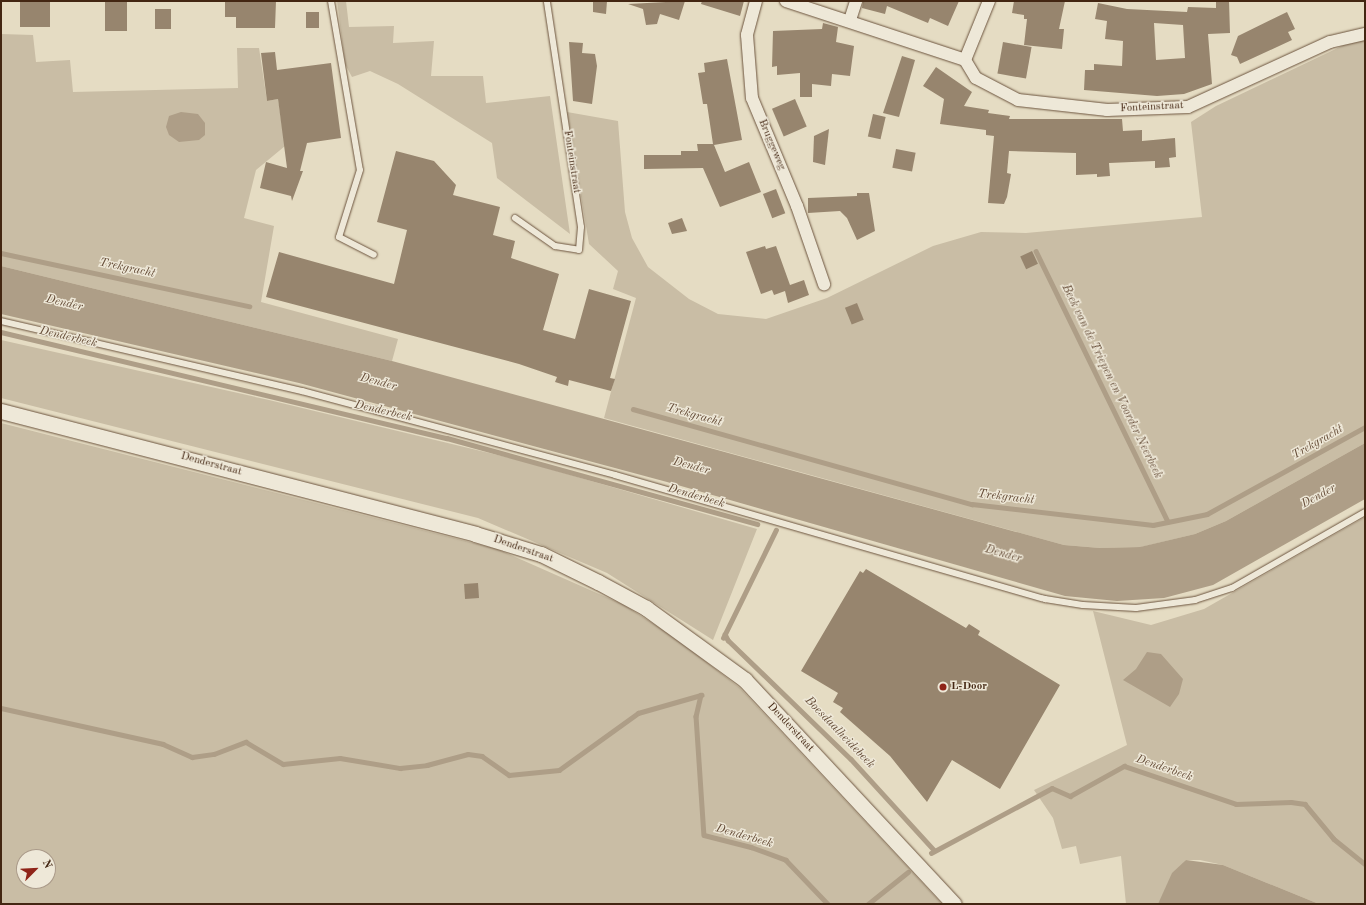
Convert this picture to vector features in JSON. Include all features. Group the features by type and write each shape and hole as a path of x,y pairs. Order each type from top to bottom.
{"street":[{"name":"Bruggeweg","path":"756,1 746,35 752,98 797,206 824,284"},
{"path":"786,1 966,57 989,1"},
{"path":"850,20 856,1"},
{"name":"Fonteinstraat","path":"966,57 976,78 1018,100 1038,105 1107,110 1188,107 1330,42 1365,34"},
{"name":"Denderstraat","path":"1,411 475,534 541,554 598,582 646,608 745,680 954,904"}],"lane":[{"path":"331,1 360,170 339,237 374,254"},
{"name":"Fonteinstraat","path":"515,218 555,246 579,250 581,227 547,1"},
{"path":"1,321 302,391 615,475 1045,599 1083,605 1136,608 1195,600 1232,588 1365,512"}],"shaded area":[{"path":"337,1 346,1 349,27 394,26 393,43 434,41 431,76 483,76 486,103 550,96 570,234 497,178 492,143 398,84 370,71 352,77 345,64"},
{"path":"1,34 33,35 36,62 70,60 73,92 238,88 237,48 259,48 267,101 278,99 285,146 256,170 244,218 274,226 261,302 398,339 392,361 1,266"},
{"path":"1365,40 1365,443 1226,521 1195,534 1141,547 1100,548 1064,545 604,418 636,298 613,289 618,271 589,244 567,112 618,121 625,212 632,238 648,267 689,299 718,314 766,319 827,298 933,246 981,232 1026,233 1202,217 1191,122 1216,106 1344,45"},
{"path":"1,340 269,400 522,461 757,529 713,640 607,573 478,518 1,398"},
{"path":"1,423 497,549 624,605 674,637 740,688 942,904 1,904"},
{"path":"1365,517 1365,904 1319,904 1223,865 1200,860 1186,860 1158,904 1126,904 1121,856 1080,864 1076,846 1062,849 1053,818 1034,790 1127,745 1093,611 1151,625 1204,609"}],"water":[{"path":"181,112 198,114 205,123 205,135 199,140 179,142 169,135 166,127 169,116"},
{"name":"Dender","path":"1,266 392,361 1064,545 1100,548 1140,547 1195,534 1226,521 1365,443 1365,499 1213,585 1164,598 1117,601 1065,596 667,482 299,383 1,314"},
{"path":"1147,652 1161,654 1183,679 1179,694 1170,707 1123,680 1136,669"},
{"path":"1186,860 1223,865 1319,904 1158,904 1172,873"}],"building":[{"path":"20,1 50,1 50,27 20,27"},
{"path":"105,1 127,1 127,31 105,31"},
{"path":"225,1 276,1 275,28 236,28 236,17 225,17"},
{"path":"593,1 607,1 606,14 593,12"},
{"path":"685,1 679,20 660,14 657,24 646,25 643,9 628,4"},
{"path":"702,1 744,1 740,16 701,4"},
{"path":"863,1 959,1 948,26 930,18 928,23 887,6 885,14 862,8"},
{"path":"1014,1 1065,1 1059,29 1064,29 1062,49 1024,45 1027,19 1024,19 1024,15 1012,13"},
{"path":"1216,1 1229,1 1230,33 1208,34 1212,84 1184,94 1157,96 1084,90 1085,70 1094,70 1094,64 1122,66 1123,41 1105,39 1107,21 1095,19 1098,3 1127,9 1187,12 1188,7 1216,8","holes":["1154,23 1183,25 1185,58 1156,60"]},
{"path":"155,9 171,9 171,29 155,29"},
{"path":"306,12 319,12 319,28 306,28"},
{"path":"1287,12 1295,29 1288,32 1292,40 1240,64 1237,57 1231,55 1238,36"},
{"path":"823,23 838,27 836,42 854,46 850,76 832,74 831,86 812,84 812,97 800,97 800,73 777,75 777,66 772,67 773,31 822,29"},
{"path":"569,42 583,43 582,53 595,54 597,66 592,104 573,101"},
{"path":"1003,42 1032,47 1026,79 997,74"},
{"path":"275,52 277,70 331,63 341,138 307,143 300,171 303,171 292,201 291,196 260,188 266,162 287,168 278,99 267,101 261,53"},
{"path":"902,56 915,60 899,117 883,113"},
{"path":"727,59 742,140 714,145 725,172 749,162 761,192 720,207 703,168 644,169 644,155 681,155 681,151 698,151 697,144 713,144 707,104 703,104 698,73 705,72 704,63"},
{"path":"936,67 972,92 964,106 989,110 988,113 1010,116 1009,119 1122,119 1123,131 1142,130 1142,141 1175,138 1176,157 1169,158 1170,167 1155,168 1155,161 1109,163 1110,176 1097,177 1097,174 1076,175 1076,153 1009,151 1007,173 1011,174 1007,197 1004,204 988,203 994,136 986,135 986,130 940,124 944,99 923,86"},
{"path":"795,99 807,127 784,136 772,109"},
{"path":"873,114 886,117 880,139 868,136"},
{"path":"829,129 825,165 813,162 814,136"},
{"path":"896,149 916,153 912,171 892,168"},
{"path":"396,151 434,161 456,185 453,195 500,207 493,235 515,241 511,258 559,274 543,330 575,339 589,289 631,301 610,378 615,379 611,391 569,380 568,386 555,382 557,377 519,364 266,297 279,252 394,284 407,230 377,222"},
{"path":"776,189 785,213 772,218 763,194"},
{"path":"857,193 869,193 875,231 857,240 847,218 840,211 808,213 808,198 857,196"},
{"path":"682,218 687,231 672,234 668,223"},
{"path":"765,246 766,249 776,246 790,285 804,280 809,295 788,303 785,291 774,295 772,290 761,294 746,252"},
{"path":"1032,251 1038,264 1026,269 1020,256"},
{"path":"857,303 864,320 852,325 845,308"},
{"name":"L-Door","path":"866,569 966,628 969,624 980,631 978,635 1060,685 1000,789 952,760 927,802 890,756 840,712 843,708 833,702 838,693 801,671 860,571 863,573"},
{"path":"478,583 479,598 465,599 464,584"}],"waterway":[{"name":"Beek van de Triepen en Voorder Neerbeek","path":"1036,251 1168,522"},
{"name":"Trekgracht","path":"1,253 249,306"},
{"name":"Denderbeek","path":"1,332 447,438 757,524"},
{"name":"Trekgracht","path":"633,409 972,504 1153,525 1207,514 1365,427"},
{"name":"Denderbeek","path":"723,638 776,530"},
{"name":"Boesdaalheidebeek","path":"725,634 728,640 851,759 934,850"},
{"path":"1,708 163,744 192,757 214,754 246,742 283,764 340,758 400,768 427,765 468,754 482,756 509,775 559,770 638,713 701,695 696,716 704,835 751,847 786,860 828,904"},
{"name":"Denderbeek","path":"931,853 1052,788 1070,796 1124,766 1236,804 1291,802 1305,804 1334,839 1365,864"},
{"name":"Denderbeek","path":"868,904 908,872"}],"place":[{"name":"L-Door","path":"943,687"}]}
